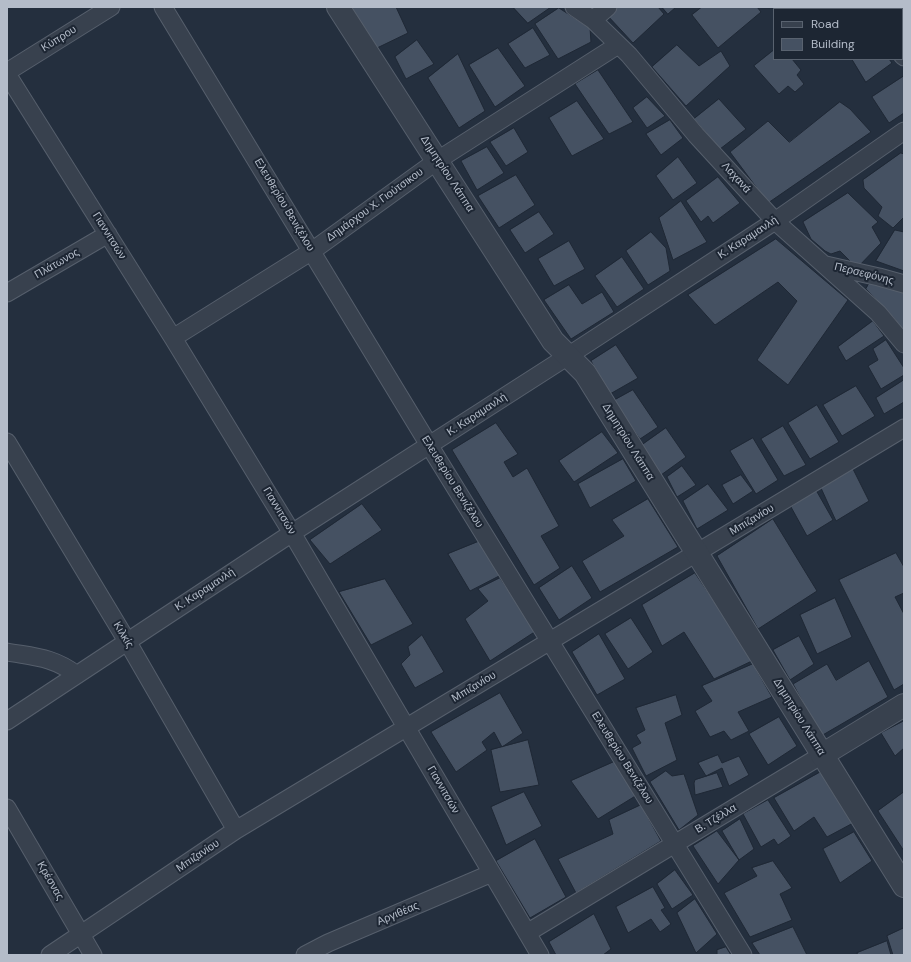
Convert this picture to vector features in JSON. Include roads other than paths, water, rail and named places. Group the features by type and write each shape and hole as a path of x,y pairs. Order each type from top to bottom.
{"street":[{"name":"Κύπρου","path":"7,73 111,7"},
{"name":"Ελευθερίου Βενιζέλου","path":"163,7 429,445 743,955"},
{"name":"Δημητρίου Λάππα","path":"338,7 438,160 553,341 585,373 904,886"},
{"name":"Λαχανά","path":"574,7 593,20 629,55 696,135 775,220 878,312 904,344"},
{"path":"593,20 608,7"},
{"name":"Δημάρχου Χ. Γιούτσικου","path":"173,338 312,251 438,160 618,45"},
{"name":"Γιαννιτσών","path":"7,73 173,338 292,533 540,955"},
{"name":"Κ. Καραμανλή","path":"7,721 292,533 568,356 775,220 904,131"},
{"name":"Πλάτωνος","path":"7,293 108,234"},
{"name":"Περσεφόνης","path":"824,264 904,284"},
{"name":"Μπιζανίου","path":"50,955 82,935 236,830 904,428"},
{"name":"Κιλκίς","path":"7,442 127,641 236,830"},
{"path":"7,652 57,662 77,675"},
{"name":"Β. Τζέλλα","path":"527,933 904,705"},
{"name":"Κρέσνας","path":"7,808 93,955"},
{"name":"Αργιθέας","path":"305,955 328,943 492,873"}]}
